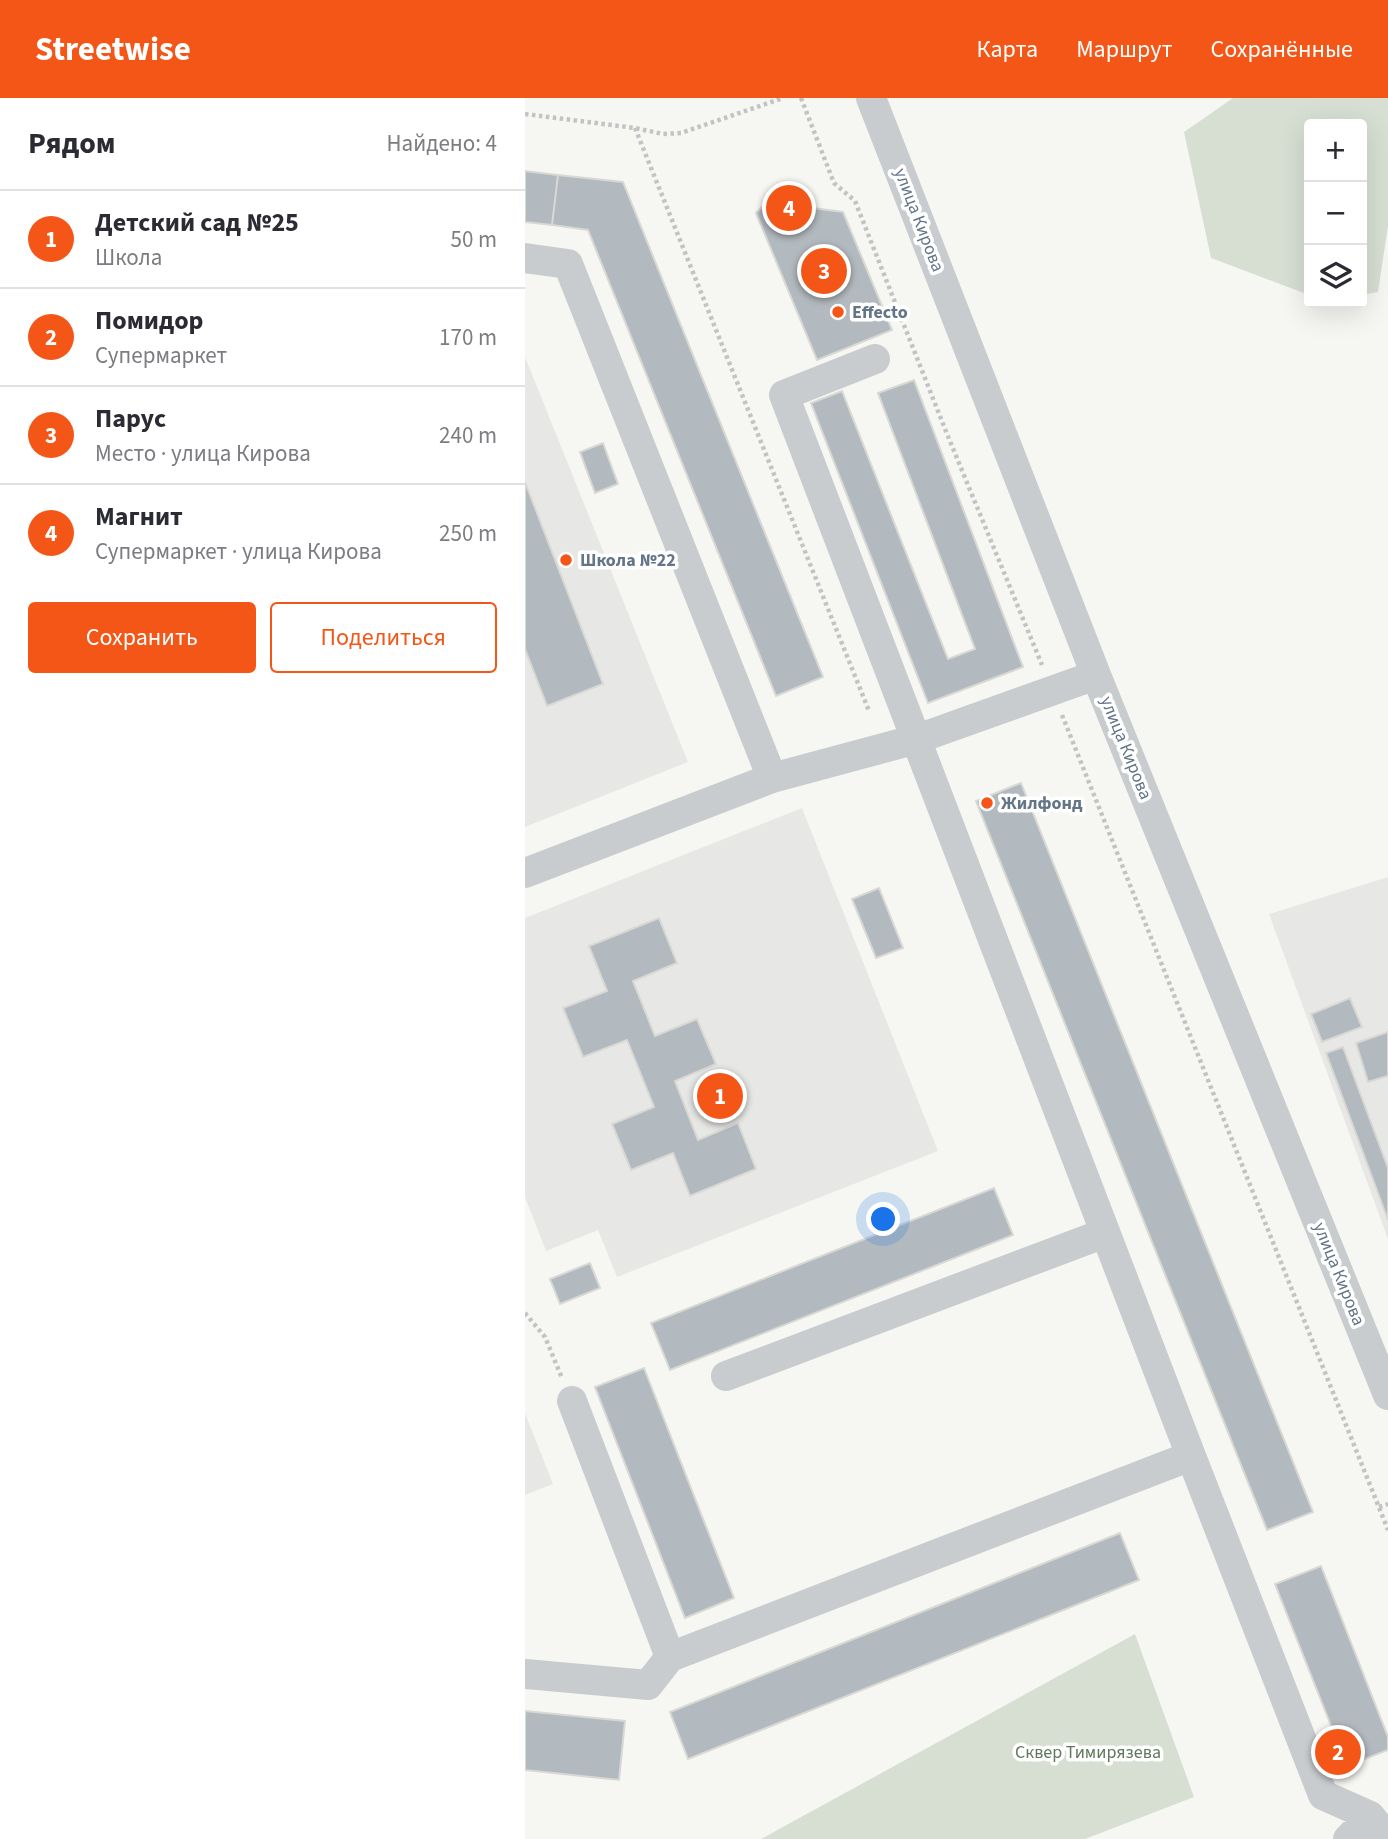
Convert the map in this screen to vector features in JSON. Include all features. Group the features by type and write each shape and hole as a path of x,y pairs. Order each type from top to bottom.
{"street":[{"name":"улица Кирова","path":"871,98 1096,675 1388,1395"},
{"path":"525,257 568,264 772,778"},
{"path":"875,359 784,395 1324,1795 1379,1827"},
{"path":"525,873 772,778 917,740 1096,675"},
{"path":"726,1377 1105,1233"},
{"path":"572,1401 670,1657"},
{"path":"525,1674 648,1685 670,1657 1191,1456"},
{"path":"1348,1839 1379,1827"}],"path":[{"path":"525,114 663,134 681,133 783,98"},
{"path":"801,98 834,183 855,201 1388,1530"},
{"path":"635,128 869,710"},
{"path":"525,1313 545,1338 572,1401"},
{"path":"1379,1507 1388,1504"}],"shaded area":[{"name":"Школа №22","path":"525,357 688,762 525,827"},
{"path":"802,808 938,1151 617,1277 598,1230 546,1251 525,1197 525,918"},
{"path":"1388,877 1388,1239 1269,914"},
{"path":"525,1413 553,1484 525,1495"}],"green space":[{"path":"1233,98 1388,98 1388,226 1378,292 1367,294 1367,119 1304,119 1304,293 1211,258 1184,132"},
{"name":"Сквер Тимирязева","path":"1135,1634 1194,1797 1085,1839 761,1839"}],"building":[{"path":"525,171 558,175 552,225 525,222"},
{"path":"558,175 623,182 823,677 776,696 588,230 552,225"},
{"path":"767,202 843,212 892,330 817,360 756,213"},
{"path":"914,380 1023,667 928,703 811,403 842,391 948,659 975,649 878,393"},
{"path":"603,443 618,484 595,493 580,452"},
{"path":"525,482 603,684 547,706 525,649"},
{"path":"1021,783 1313,1512 1267,1530 976,801"},
{"path":"879,888 903,948 876,958 852,899"},
{"path":"659,918 677,963 633,981 655,1036 697,1019 716,1064 675,1081 698,1140 738,1123 756,1169 690,1196 673,1153 631,1170 612,1124 654,1107 627,1040 583,1057 563,1008 607,991 589,946"},
{"path":"1350,998 1362,1027 1322,1042 1311,1014"},
{"path":"1388,1032 1388,1076 1368,1082 1356,1043"},
{"path":"1343,1047 1388,1168 1388,1220 1326,1053"},
{"path":"994,1188 1013,1235 670,1370 651,1323"},
{"path":"590,1263 600,1288 560,1304 550,1279"},
{"path":"644,1368 734,1598 685,1618 595,1387"},
{"path":"1120,1533 1139,1580 688,1759 670,1712"},
{"path":"1321,1566 1388,1737 1388,1750 1347,1766 1275,1584"},
{"path":"525,1711 625,1721 619,1780 525,1770"}],"place":[{"name":"Магнит","path":"789,208"},
{"name":"Парус","path":"824,271"},
{"name":"Effecto","path":"838,312"},
{"name":"Школа №22","path":"566,560"},
{"name":"Жилфонд","path":"987,803"},
{"name":"Детский сад №25","path":"720,1096"},
{"name":"Помидор","path":"1338,1752"}]}
